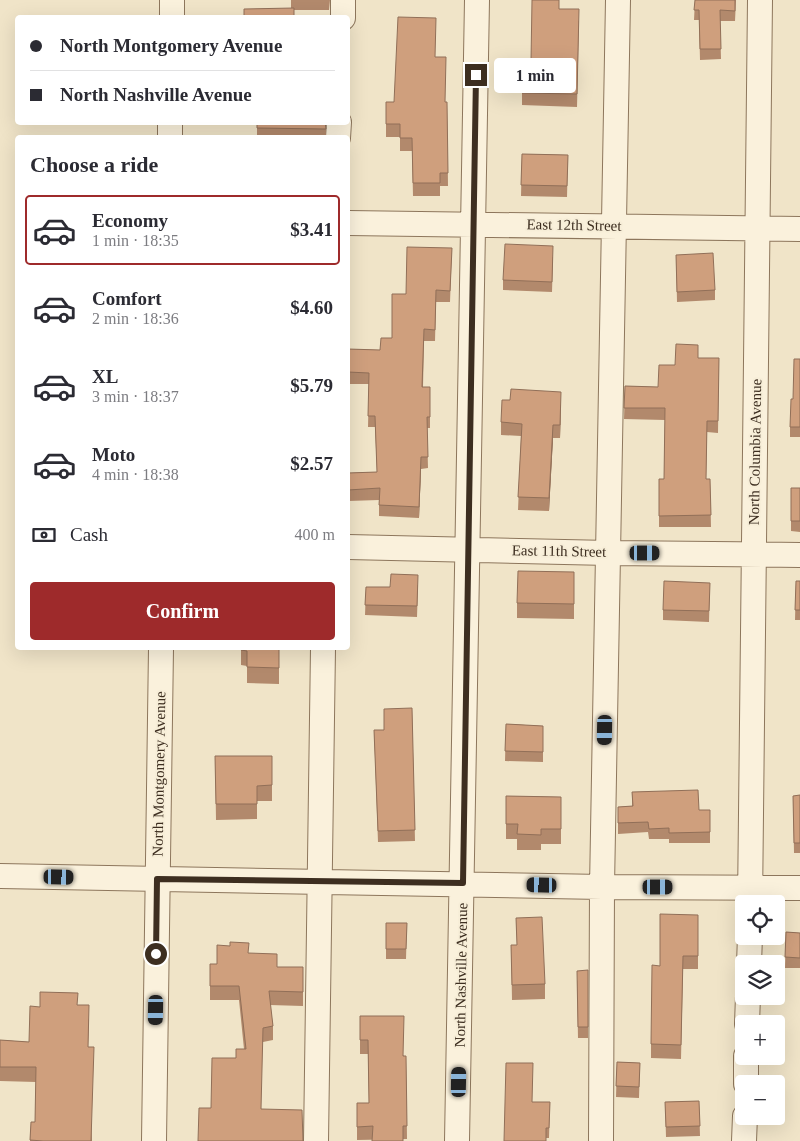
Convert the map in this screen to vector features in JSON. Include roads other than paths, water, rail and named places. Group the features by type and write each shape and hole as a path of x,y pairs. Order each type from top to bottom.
{"street":[{"path":"172,0 172,15"},
{"path":"343,0 343,15"},
{"name":"North Nashville Avenue","path":"457,1141 477,0"},
{"path":"602,1141 602,887 618,0"},
{"name":"North Columbia Avenue","path":"751,895 760,0"},
{"name":"East 12th Street","path":"350,223 800,229"},
{"name":"East 11th Street","path":"350,547 800,555"},
{"name":"North Montgomery Avenue","path":"154,1141 161,650"},
{"path":"316,1141 323,650"},
{"path":"0,876 463,883 602,887 735,895"},
{"path":"757,895 800,888"},
{"path":"744,1141 745,1125"}]}
